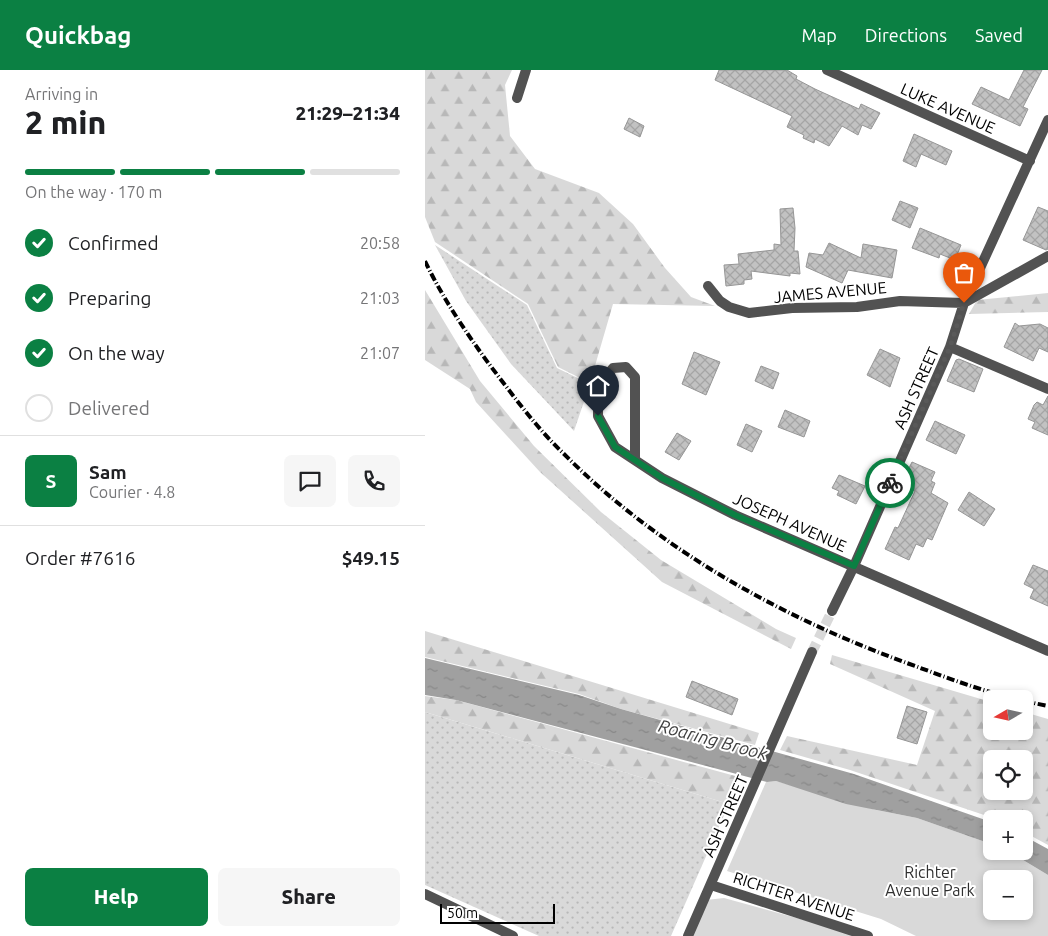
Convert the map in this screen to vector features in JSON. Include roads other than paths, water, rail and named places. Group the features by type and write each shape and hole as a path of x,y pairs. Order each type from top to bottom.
{"street":[{"path":"517,98 526,70"},
{"name":"LUKE AVENUE","path":"827,70 1029,161"},
{"name":"ASH STREET","path":"832,611 854,566 950,347 964,303 1048,120"},
{"path":"964,303 1048,256"},
{"name":"JAMES AVENUE","path":"708,286 720,301 729,307 749,313 830,306 857,307 900,301 964,303"},
{"path":"950,347 1048,389"},
{"name":"JOSEPH AVENUE","path":"635,460 635,376 626,367 613,368 606,377 598,395 598,416 615,447 662,478 735,515 1048,651"},
{"name":"ASH STREET","path":"688,936 812,652"},
{"name":"RICHTER AVENUE","path":"711,885 868,936"},
{"path":"425,894 513,936"}],"water":[{"name":"Roaring Brook","path":"425,658 579,695 621,709 854,774 983,819 983,841 917,818 846,804 776,781 767,782 456,700 425,695"},
{"path":"1033,841 1048,849 1048,875 1023,860 1033,860"}],"tunnel":[{"path":"812,652 832,611"}],"railway":[{"path":"425,261 446,301 489,364 533,421 600,488 640,521 682,551 726,578 818,627 915,666 985,690"},
{"path":"1033,703 1048,706"}],"park label":[{"name":"Richter Avenue Park","path":"930,881"}]}
